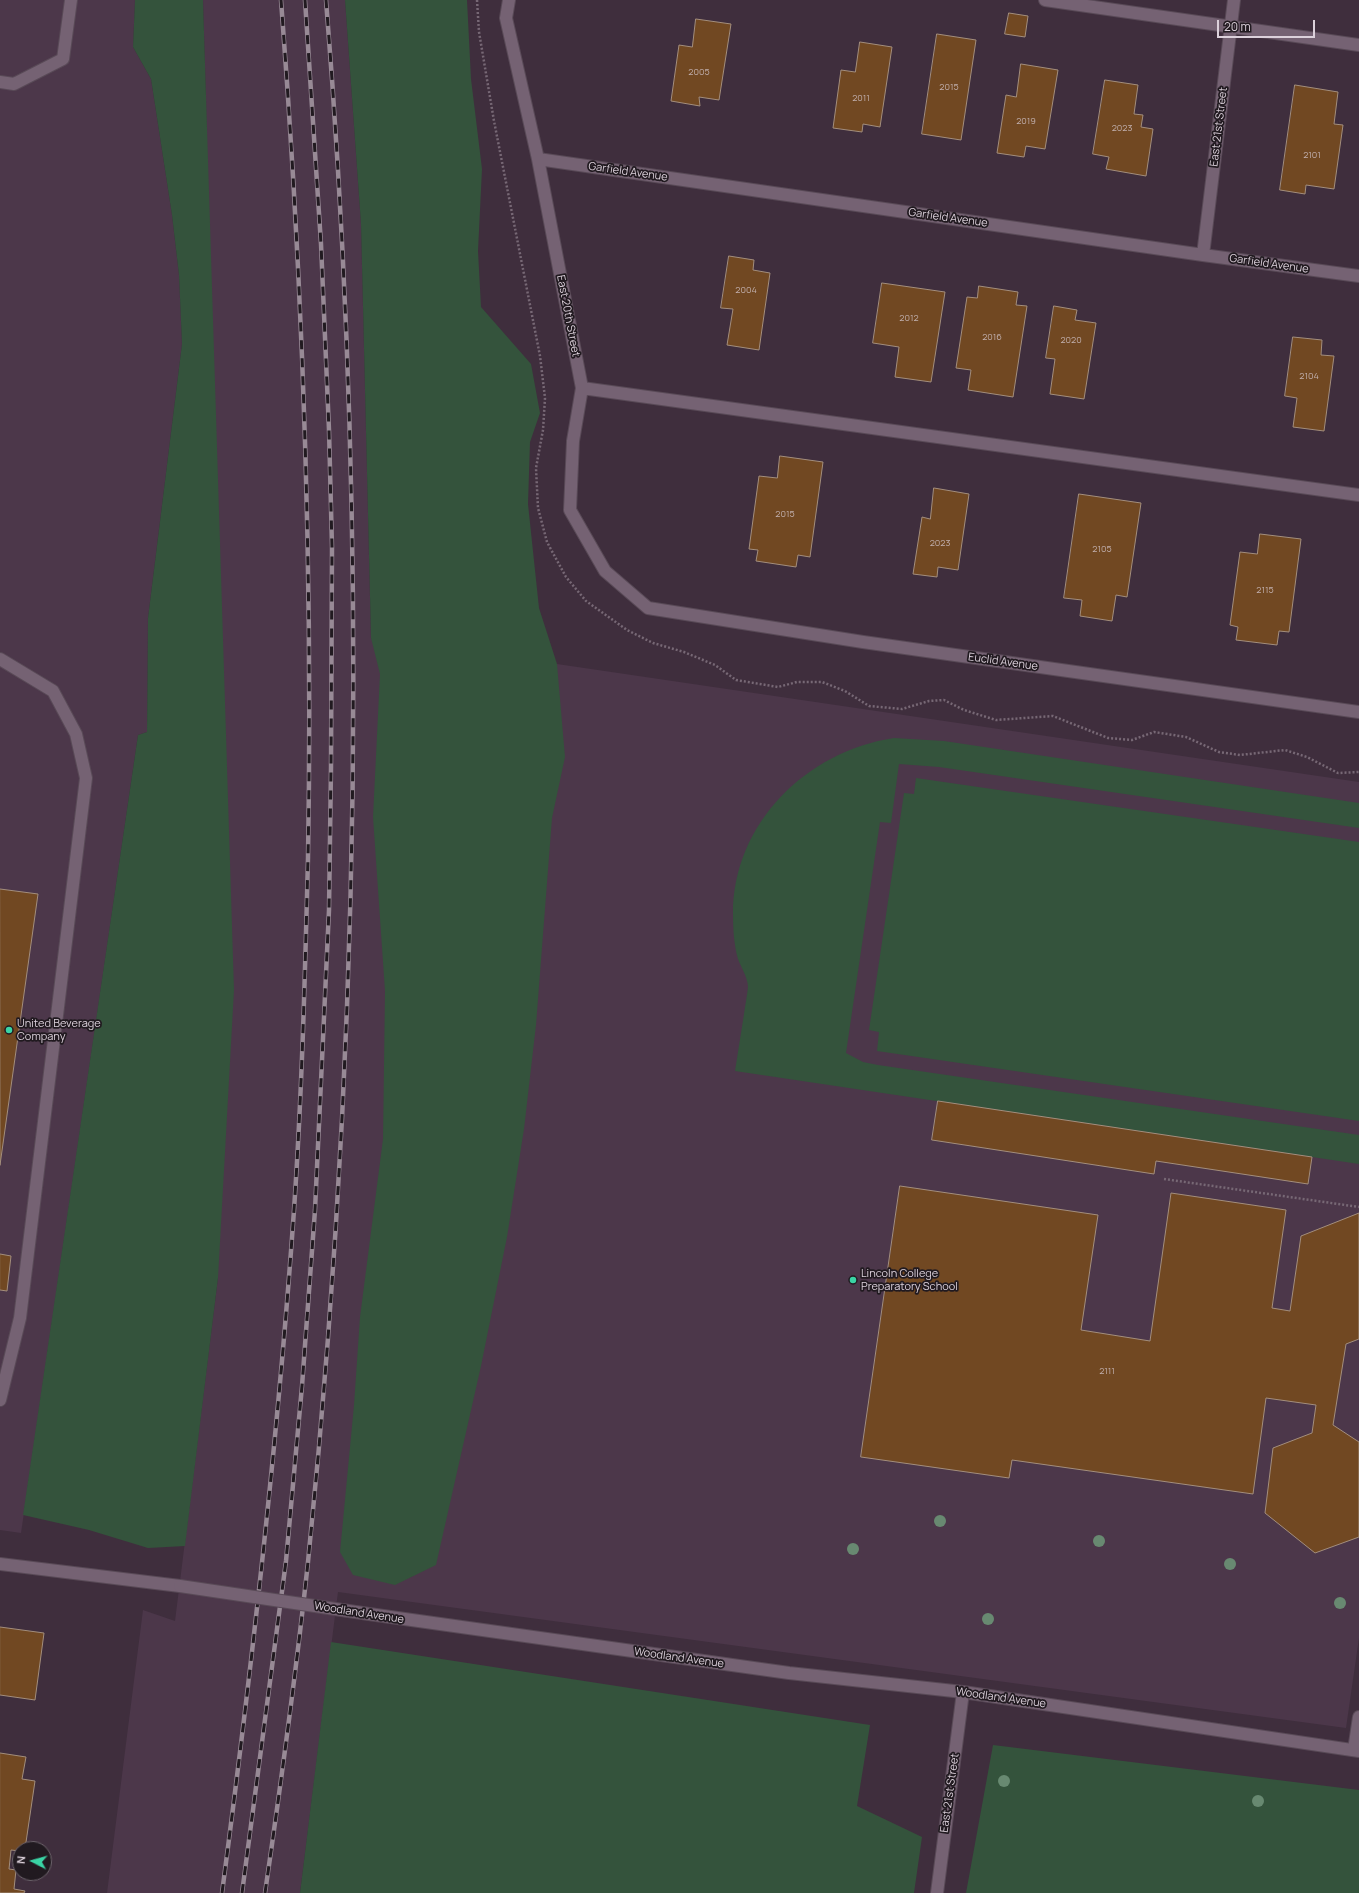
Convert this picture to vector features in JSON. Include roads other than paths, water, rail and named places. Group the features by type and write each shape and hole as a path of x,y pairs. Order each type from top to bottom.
{"street":[{"path":"0,82 14,84 63,59 71,0"},
{"name":"East 20th Street","path":"509,0 506,18 538,159 582,388 573,441 570,510 605,571 648,608"},
{"path":"1045,0 1359,45"},
{"name":"East 21st Street","path":"1203,255 1234,0"},
{"name":"Garfield Avenue","path":"538,159 1203,255 1359,276"},
{"path":"582,388 1359,495"},
{"name":"Euclid Avenue","path":"648,608 863,642 1359,712"},
{"path":"0,659 53,691 76,734 86,778 20,1318 0,1400"},
{"name":"Woodland Avenue","path":"0,1564 180,1586 789,1673 963,1692 1356,1750"},
{"name":"East 21st Street","path":"937,1893 963,1692"},
{"path":"1356,1750 1359,1717"}],"railway":[{"path":"222,1893 254,1638 288,1296 297,1166 304,990 308,858 309,751 309,643 305,429 301,321 289,107 281,0"},
{"path":"242,1893 286,1561 302,1386 315,1210 329,910 332,547 329,430 321,244 305,0"},
{"path":"265,1893 288,1728 308,1562 326,1367 339,1172 348,977 353,781 353,586 348,390 339,195 326,0"}],"place":[{"name":"United Beverage Company","path":"9,1030"},
{"name":"Lincoln College Preparatory School","path":"853,1280"}]}
